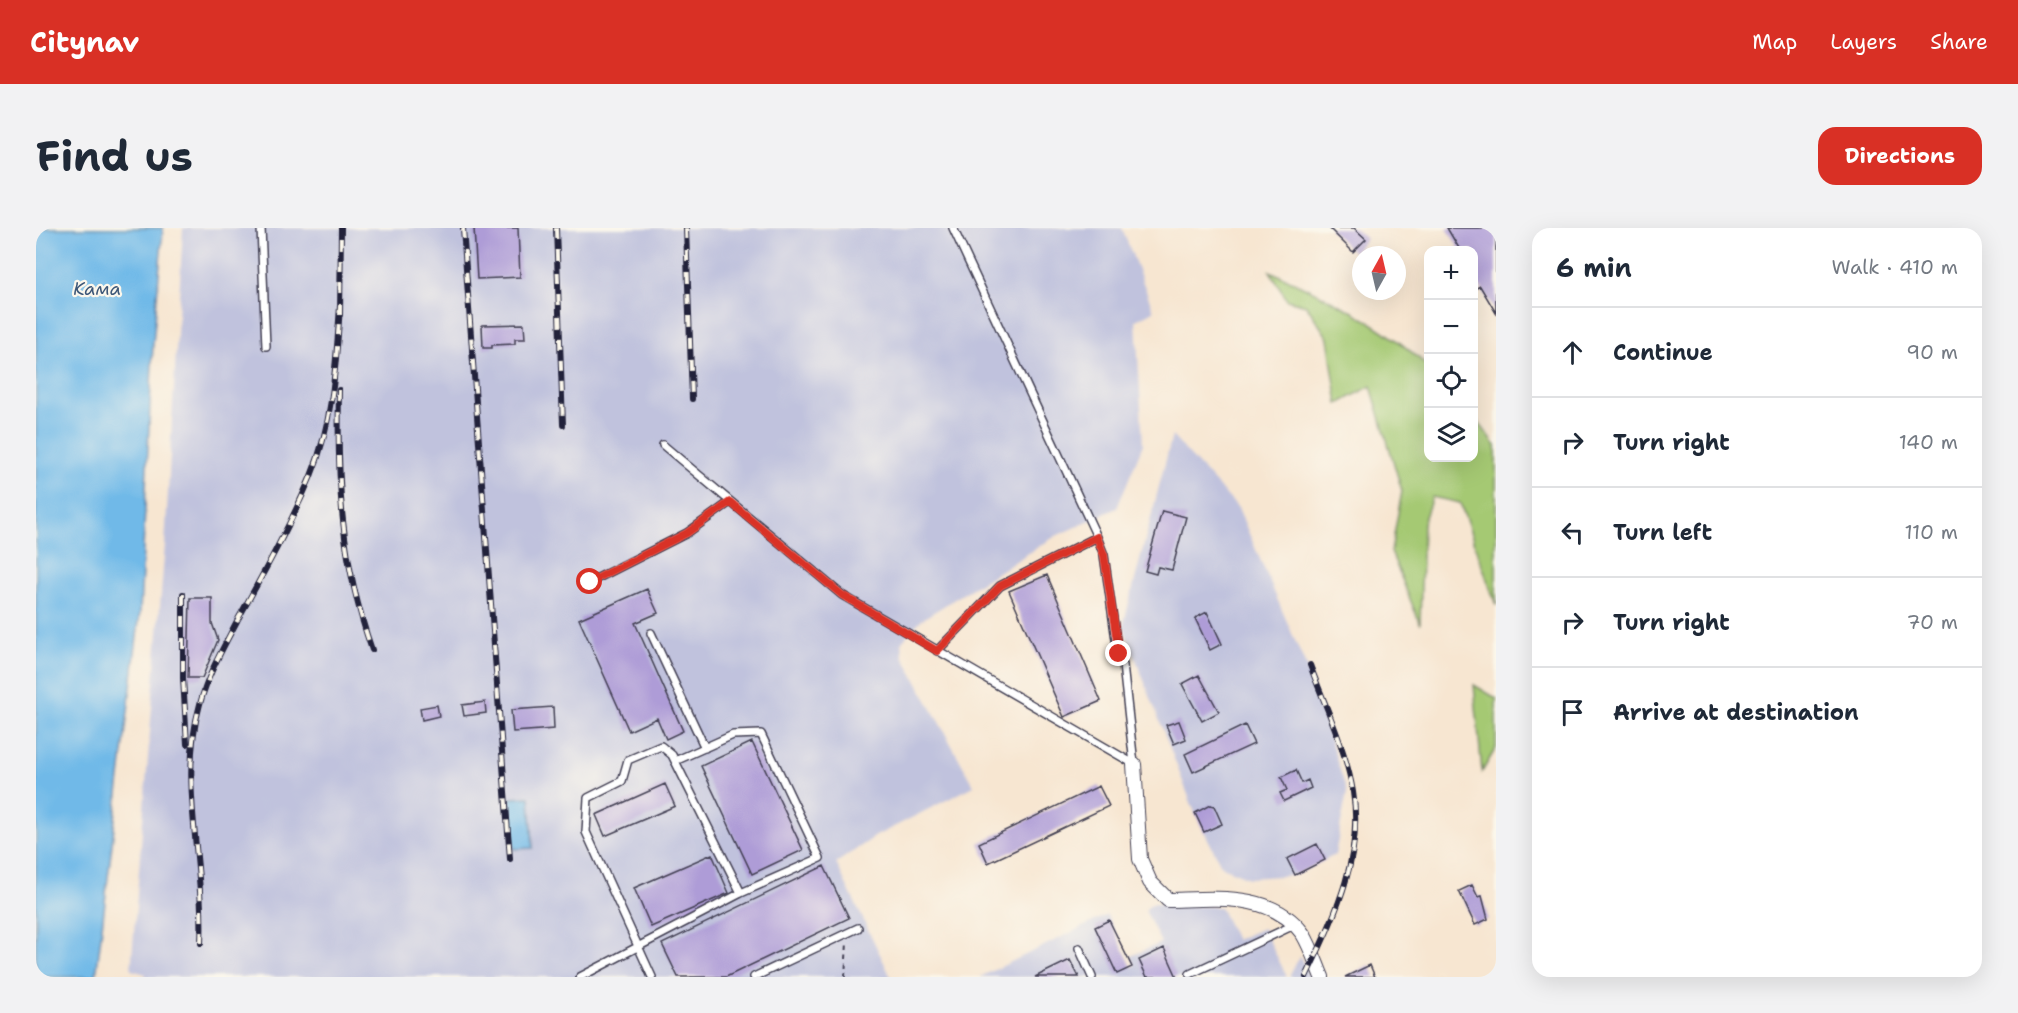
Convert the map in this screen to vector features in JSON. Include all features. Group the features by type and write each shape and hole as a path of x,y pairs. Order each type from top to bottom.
{"street":[{"path":"1134,764 1140,859 1150,882 1168,900 1239,898 1282,913 1303,934 1322,977"}],"lane":[{"path":"261,228 266,346"},
{"path":"953,228 1104,555 1119,654 1123,665 1134,764"},
{"path":"663,445 842,595 1134,764"},
{"path":"590,582 687,533 730,502"},
{"path":"937,651 1000,586 1097,537"},
{"path":"651,633 705,748"},
{"path":"580,977 741,894 820,858 761,734 734,735 675,761"},
{"path":"652,977 586,832 588,798 622,781 628,760 661,746 675,761 741,894"},
{"path":"1190,974 1294,925"},
{"path":"754,977 858,928"},
{"path":"1079,948 1092,977"}],"path":[{"path":"845,977 847,933"}],"shaded area":[{"path":"183,228 1122,228 1154,311 1136,320 1143,444 1117,508 1056,536 921,620 902,641 903,656 974,786 876,836 836,863 891,977 145,977 146,974 131,970 165,544"},
{"path":"1172,436 1238,508 1309,673 1347,792 1335,855 1295,875 1249,878 1222,867 1195,813 1123,626"},
{"path":"1152,904 1220,907 1236,940 1263,928 1287,977 980,977 1107,915 1132,967 1135,965 1131,956 1161,943 1145,910"},
{"path":"1300,956 1310,977 1289,977"}],"green space":[{"path":"1270,271 1354,312 1392,337 1424,363 1424,462 1478,462 1478,421 1496,446 1496,605 1460,503 1432,497 1423,523 1420,624 1391,552 1402,491 1371,386 1338,404 1328,338 1306,305 1287,300"},
{"path":"1474,685 1496,698 1496,748 1482,772"}],"water":[{"name":"Кама","path":"36,228 163,228 153,344 140,612 96,977 36,977"},
{"path":"530,797 533,848 514,849 510,798"}],"building":[{"path":"474,228 518,228 520,277 477,279"},
{"path":"1329,228 1354,228 1366,239 1359,246 1352,246 1352,251"},
{"path":"1447,228 1496,228 1496,313 1480,286 1478,287 1478,246 1458,246"},
{"path":"524,324 525,339 515,339 515,344 492,345 492,348 483,348 482,325"},
{"path":"1162,511 1186,517 1172,570 1158,567 1156,574 1145,571"},
{"path":"1047,575 1101,701 1064,717 1009,591"},
{"path":"647,589 658,613 635,623 683,731 666,739 657,718 629,731 579,619"},
{"path":"190,598 212,598 212,623 218,640 202,678 188,678"},
{"path":"1207,612 1222,644 1210,650 1195,618"},
{"path":"1199,675 1219,712 1202,721 1182,684"},
{"path":"485,702 486,713 464,716 462,705"},
{"path":"437,705 439,716 422,720 420,708"},
{"path":"553,707 554,729 513,732 511,710"},
{"path":"1179,721 1186,739 1174,744 1166,725"},
{"path":"1245,725 1254,744 1193,772 1185,754"},
{"path":"752,742 803,850 752,874 701,766"},
{"path":"1296,770 1302,783 1308,780 1311,788 1284,801 1280,793 1287,790 1281,777"},
{"path":"665,784 675,806 605,836 596,815"},
{"path":"1099,786 1109,806 988,863 979,843"},
{"path":"1210,805 1214,806 1222,824 1204,832 1195,813"},
{"path":"1317,844 1325,860 1295,875 1287,859"},
{"path":"712,854 729,893 651,927 634,888"},
{"path":"824,866 849,918 726,977 678,977 662,944"},
{"path":"1472,885 1478,897 1482,896 1488,919 1475,925 1459,891"},
{"path":"1109,920 1132,967 1117,974 1095,927"},
{"path":"1164,948 1177,977 1147,977 1139,960"},
{"path":"1070,960 1079,977 1035,977"},
{"path":"1370,965 1375,977 1345,977"}],"railway":[{"path":"340,315 341,228"},
{"path":"463,228 510,859"},
{"path":"556,228 563,425"},
{"path":"686,228 692,399"},
{"path":"201,943 191,763 200,704 216,661 266,568 311,476 329,414 340,306"},
{"path":"339,390 340,490 347,554 353,585 372,650"},
{"path":"183,594 183,678 187,744"},
{"path":"1306,977 1344,888 1354,841 1355,817 1350,776 1310,665"}],"route":[{"path":"590,582 687,533 730,502 842,595 937,651 1000,586 1097,537 1104,555 1119,654"}]}
